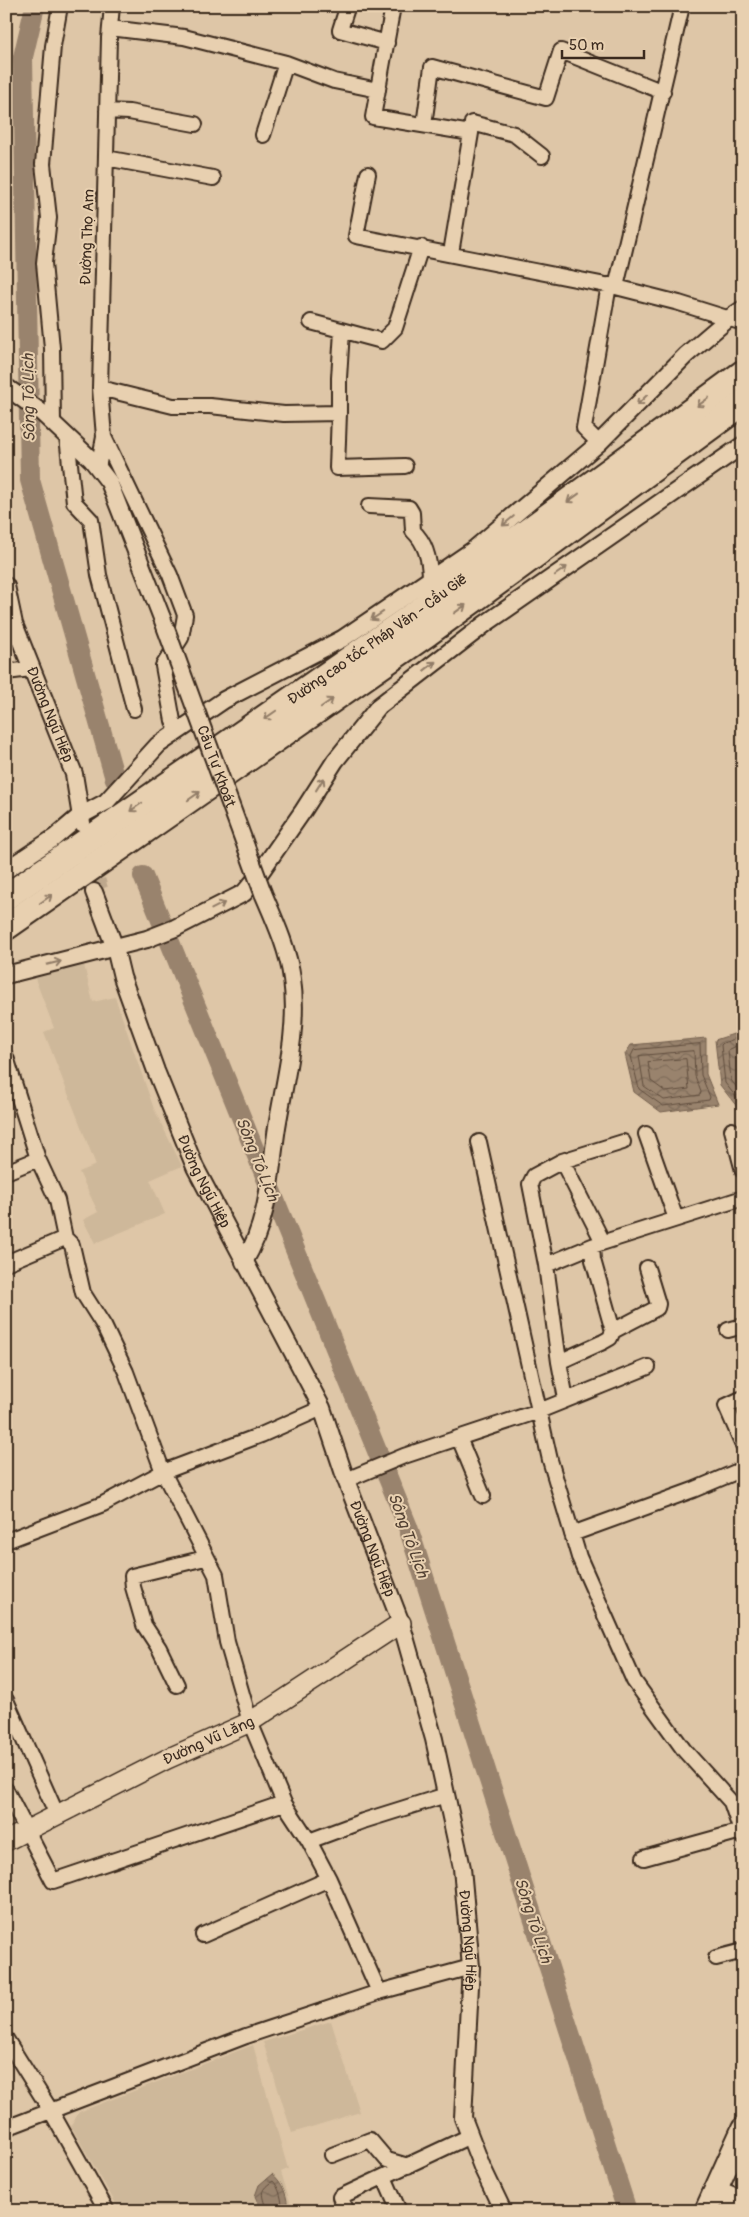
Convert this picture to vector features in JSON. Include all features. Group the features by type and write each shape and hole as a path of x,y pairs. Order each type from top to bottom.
{"highway":[{"name":"Đường cao tốc Pháp Vân - Cầu Giẽ","path":"6,897 416,613 743,373"},
{"name":"Đường cao tốc Pháp Vân - Cầu Giẽ","path":"6,927 428,633 743,403"},
{"path":"706,2211 743,2129"},
{"path":"715,2190 743,2203"}],"main road":[{"name":"Đường Vũ Lăng","path":"6,1841 27,1832 167,1759 250,1722 401,1623"}],"street":[{"path":"53,423 52,348 44,263 49,218 43,164 53,46 60,6"},
{"name":"Đường Thọ Am","path":"98,468 104,438 100,388 107,111 112,6"},
{"path":"342,6 347,8 340,30 387,43"},
{"path":"393,6 373,117 471,133"},
{"path":"599,443 584,428 612,286 663,92 682,6"},
{"path":"110,28 184,37 286,63 334,81 378,90"},
{"path":"424,125 432,67 546,98 561,51 663,92"},
{"path":"263,135 286,63"},
{"path":"107,111 129,112 195,124"},
{"path":"451,253 472,123 514,134 542,156"},
{"path":"106,158 213,178"},
{"path":"368,174 356,236 421,247 612,286 679,303 735,321"},
{"path":"311,322 382,341 395,328 421,247"},
{"path":"6,870 80,822 106,802 158,745 178,731 224,700 342,639 473,550 599,443 686,355 735,321 743,309"},
{"path":"342,331 337,468 405,466"},
{"name":"Cầu Tự Khoát","path":"6,387 53,423 98,468 109,482 162,618 263,893 283,940 292,978 295,1014 268,1193 256,1240 244,1262"},
{"path":"100,388 173,406 210,406 284,414 339,413"},
{"path":"67,436 74,502 91,520 99,575 134,709"},
{"path":"104,438 170,576 186,615 182,638 163,666 172,721 178,731"},
{"path":"6,975 147,939 174,928 244,893 287,834 335,760 379,706 485,624 743,444"},
{"path":"369,506 409,508 412,513 413,531 418,536 426,552 430,568 430,580"},
{"name":"Đường Ngũ Hiệp","path":"6,586 14,624 74,774 80,822"},
{"path":"6,672 31,669"},
{"name":"Đường Ngũ Hiệp","path":"97,890 122,977 156,1071 196,1167 322,1408 352,1477 401,1623 434,1739 462,1868 471,1967 463,2118 482,2167 503,2211"},
{"path":"6,1057 8,1072 38,1159 57,1200 65,1238 72,1244 82,1293 104,1326 126,1372 163,1472 205,1558 216,1575 227,1642 250,1722 284,1803 309,1841 329,1879 379,1992"},
{"path":"732,1130 743,1171"},
{"path":"646,1134 676,1219"},
{"path":"479,1142 550,1460 579,1557 634,1681 684,1750 731,1802 742,1834 644,1858"},
{"path":"566,1399 559,1362 546,1264 530,1184 534,1176 562,1161 623,1142"},
{"path":"6,1172 38,1159"},
{"path":"559,1362 610,1338 613,1331 593,1260 598,1244 562,1161"},
{"path":"546,1264 598,1244 743,1198"},
{"path":"6,1262 65,1238"},
{"path":"613,1331 657,1308 658,1304 647,1268"},
{"path":"728,1330 743,1326"},
{"path":"352,1477 404,1456 539,1411 648,1367"},
{"path":"743,1398 726,1406 743,1445"},
{"path":"6,1542 103,1504 163,1472 322,1408"},
{"path":"459,1438 483,1496"},
{"path":"572,1534 693,1490 743,1469"},
{"path":"177,1686 159,1648 144,1625 133,1587 132,1576 205,1558"},
{"path":"6,1700 58,1815"},
{"path":"6,1790 53,1881 284,1803"},
{"path":"309,1841 363,1821 446,1795"},
{"path":"203,1935 329,1879"},
{"path":"716,1958 743,1950"},
{"path":"6,2128 246,2036 379,1992 471,1967"},
{"path":"6,2039 107,2211"},
{"path":"346,2211 340,2197 470,2136"},
{"path":"332,2155 370,2140 387,2160 408,2166"},
{"path":"384,2177 399,2211"}],"shaded area":[{"path":"83,961 93,1002 115,997 154,1109 182,1166 150,1180 165,1214 95,1243 83,1220 98,1212 79,1172 96,1165 44,1032 54,1028 34,976"},
{"path":"331,2021 360,2112 292,2133 263,2042"},
{"path":"253,2045 288,2169 281,2172 293,2211 120,2211 71,2126 79,2112"}],"water":[{"path":"743,1031 743,1108 738,1108 720,1085 715,1040"},
{"path":"706,1038 706,1074 718,1104 661,1112 634,1092 625,1054 631,1045"},
{"path":"272,2174 284,2190 287,2211 270,2212 263,2210 255,2196 259,2185"}],"waterway":[{"name":"Sông Tô Lịch","path":"35,6 23,57 30,480 115,779"},
{"name":"Sông Tô Lịch","path":"143,876 408,1527 627,2211"}],"tunnel":[{"path":"91,857 100,889"}]}
